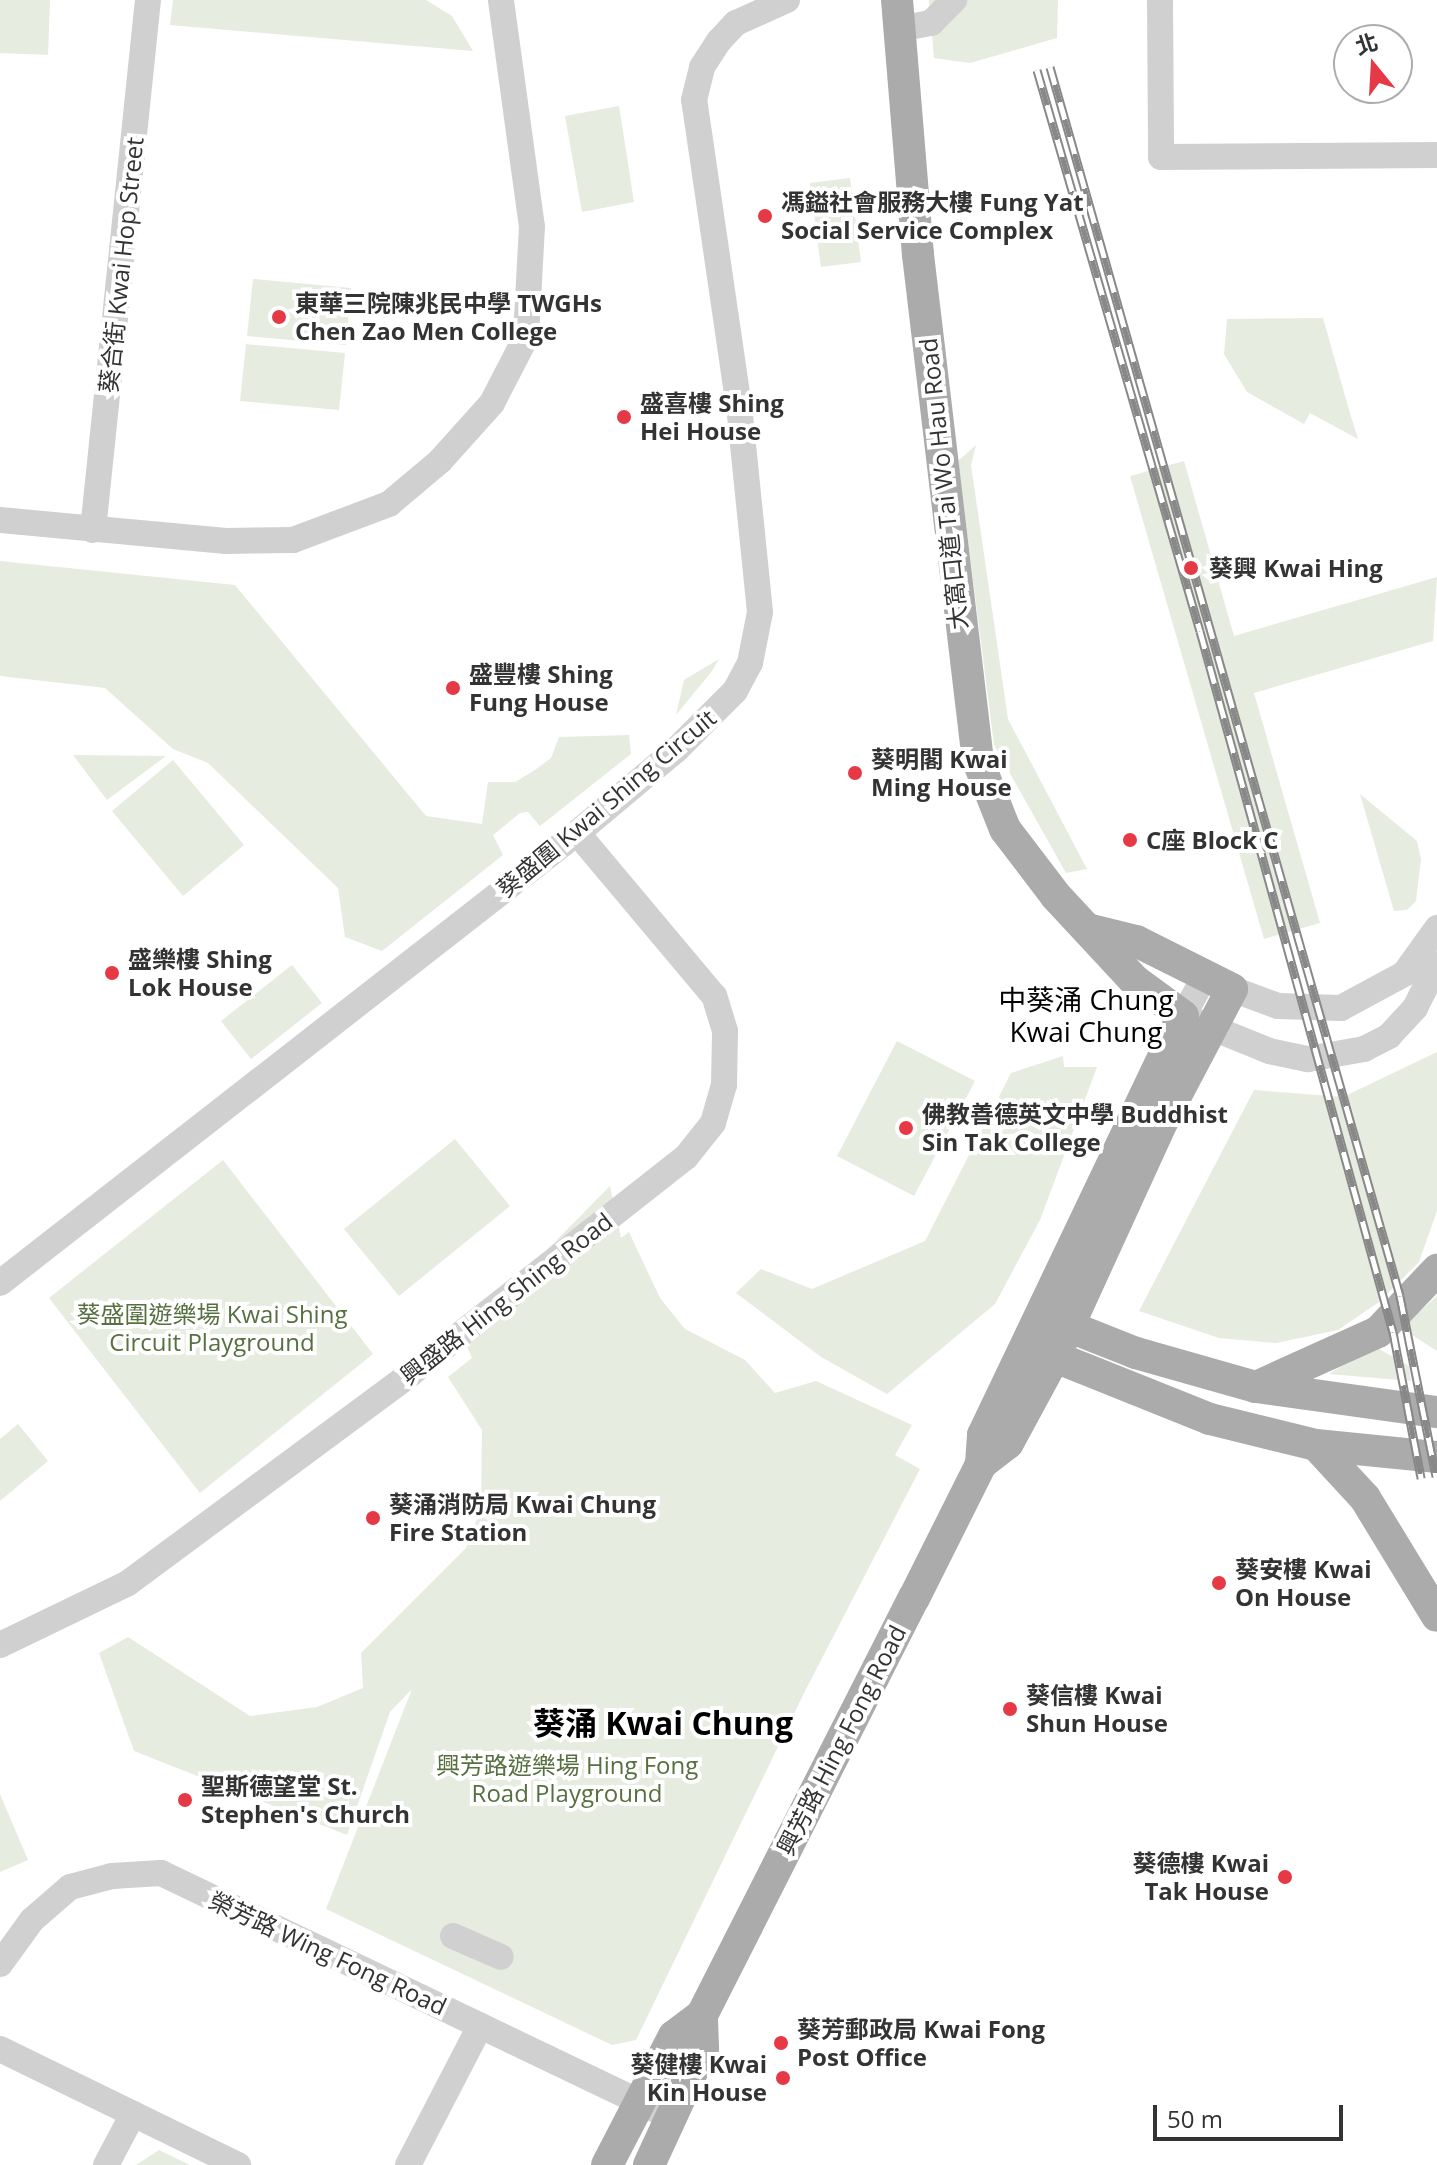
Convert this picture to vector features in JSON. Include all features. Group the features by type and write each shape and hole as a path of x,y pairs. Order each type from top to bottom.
{"main road":[{"name":"大窩口道 Tai Wo Hau Road","path":"898,14 943,490 978,761 1005,829 1056,896 1091,930 1134,980 1183,1016"},
{"path":"1091,930 1136,941 1218,983"},
{"name":"興芳路 Hing Fong Road","path":"607,2165 674,2036 702,2015 981,1464 1008,1443 1041,1352 1213,1030 1218,983"},
{"name":"興芳路 Hing Fong Road","path":"1056,1322 1183,1016"},
{"path":"1256,1387 1378,1332 1437,1270"},
{"path":"1056,1322 1193,1372 1256,1387 1437,1412"},
{"path":"1041,1352 1210,1419 1316,1445 1437,1457"},
{"path":"1316,1445 1365,1498 1437,1616"},
{"name":"興芳路 Hing Fong Road","path":"649,2165 703,2048 702,2015"}],"street":[{"name":"葵合街 Kwai Hop Street","path":"93,530 148,0"},
{"path":"0,520 226,541 315,535 389,504 440,461 492,403 526,337 531,279 528,180 501,0"},
{"name":"葵盛圍 Kwai Shing Circuit","path":"0,1283 577,833 676,750 735,691 758,636 740,414 694,100 702,67 719,41 736,23 787,0"},
{"path":"898,14 931,23 954,0"},
{"path":"1160,0 1161,157 1437,155"},
{"name":"興盛路 Hing Shing Road","path":"0,1645 128,1583 410,1374 686,1157 713,1123 724,1085 725,1031 714,996 577,833"},
{"path":"1218,983 1278,1006 1341,1008 1404,974 1437,928"},
{"path":"1183,1016 1213,1030 1308,1059 1364,1049 1401,1027 1437,964"},
{"name":"興芳路 Hing Fong Road","path":"1183,1016 1218,983"},
{"name":"榮芳路 Wing Fong Road","path":"0,1964 32,1920 70,1887 112,1876 161,1873 637,2104 673,2118"},
{"path":"453,1936 501,1957"},
{"path":"408,2165 480,2026"},
{"path":"0,2049 238,2165"},
{"path":"106,2165 133,2114"}],"green space":[{"path":"0,0 50,0 48,55 0,53"},
{"path":"173,0 426,0 452,16 473,51 170,25"},
{"path":"929,0 1058,0 1057,38 970,63 934,58"},
{"path":"619,106 634,202 582,212 565,116"},
{"path":"850,178 861,262 821,267 810,183"},
{"path":"253,279 351,288 346,345 247,336"},
{"path":"1323,318 1358,439 1310,413 1304,424 1247,392 1224,354 1227,319"},
{"path":"246,344 345,353 339,410 240,401"},
{"path":"976,445 971,465 1008,719 1087,869 1066,873 994,745 958,461"},
{"path":"1184,461 1234,636 1437,577 1433,641 1254,693 1320,923 1264,939 1130,476"},
{"path":"0,561 235,585 426,816 482,824 488,782 515,782 535,770 551,758 559,737 629,735 631,754 540,826 528,812 520,813 493,835 503,855 382,951 345,937 338,888 208,763 173,749 105,688 0,676"},
{"path":"719,659 712,671 676,715 684,680"},
{"path":"73,755 166,756 107,800"},
{"path":"173,760 244,845 183,896 112,811"},
{"path":"1360,794 1417,841 1421,859 1416,901 1407,910 1394,911"},
{"path":"292,965 322,1003 251,1059 221,1021"},
{"path":"897,1041 975,1081 914,1196 837,1156"},
{"path":"1437,1052 1437,1211 1419,1262 1379,1302 1338,1330 1276,1343 1219,1338 1139,1311 1254,1090 1343,1097"},
{"path":"1063,1056 1064,1067 1097,1067 1040,1220 995,1304 887,1394 821,1357 736,1293 761,1269 812,1289 925,1241 1011,1073"},
{"path":"455,1139 510,1206 399,1296 344,1229"},
{"name":"葵盛圍遊樂場 Kwai Shing Circuit Playground","path":"223,1160 373,1354 200,1493 49,1298"},
{"name":"興芳路遊樂場 Hing Fong Road Playground","path":"610,1186 621,1238 629,1232 660,1298 685,1329 745,1360 775,1393 816,1381 912,1425 895,1455 920,1469 804,1693 636,2040 612,2045 326,1909 412,1689 390,1712 347,1835 134,1751 99,1653 128,1637 250,1716 317,1707 363,1688 361,1653 466,1548 481,1508 482,1430 448,1377 472,1358 462,1336"},
{"path":"1437,1296 1437,1351 1401,1328"},
{"path":"1374,1346 1409,1366 1411,1381 1329,1374"},
{"path":"18,1424 48,1461 0,1501 0,1439"},
{"path":"0,1794 28,1860 0,1872"},
{"path":"159,2150 190,2165 136,2165"}],"railway":[{"path":"1050,67 1400,1296 1436,1476"},
{"path":"1037,70 1200,631 1393,1332 1421,1478"}],"place":[{"name":"馮鎰社會服務大樓 Fung Yat Social Service Complex","path":"765,216"},
{"name":"東華三院陳兆民中學 TWGHs Chen Zao Men College","path":"279,317"},
{"name":"盛喜樓 Shing Hei House","path":"624,417"},
{"name":"葵興 Kwai Hing","path":"1191,568"},
{"name":"盛豐樓 Shing Fung House","path":"453,688"},
{"name":"葵明閣 Kwai Ming House","path":"855,773"},
{"name":"C座 Block C","path":"1130,840"},
{"name":"盛樂樓 Shing Lok House","path":"112,973"},
{"name":"佛教善德英文中學 Buddhist Sin Tak College","path":"906,1128"},
{"name":"葵涌消防局 Kwai Chung Fire Station","path":"373,1518"},
{"name":"葵安樓 Kwai On House","path":"1219,1583"},
{"name":"葵信樓 Kwai Shun House","path":"1010,1709"},
{"name":"聖斯德望堂 St. Stephen's Church","path":"185,1800"},
{"name":"葵德樓 Kwai Tak House","path":"1285,1877"},
{"name":"葵芳郵政局 Kwai Fong Post Office","path":"781,2043"},
{"name":"葵健樓 Kwai Kin House","path":"783,2078"}],"district":[{"name":"中葵涌 Chung Kwai Chung","path":"1086,1015"},
{"name":"葵涌 Kwai Chung","path":"663,1723"}]}
